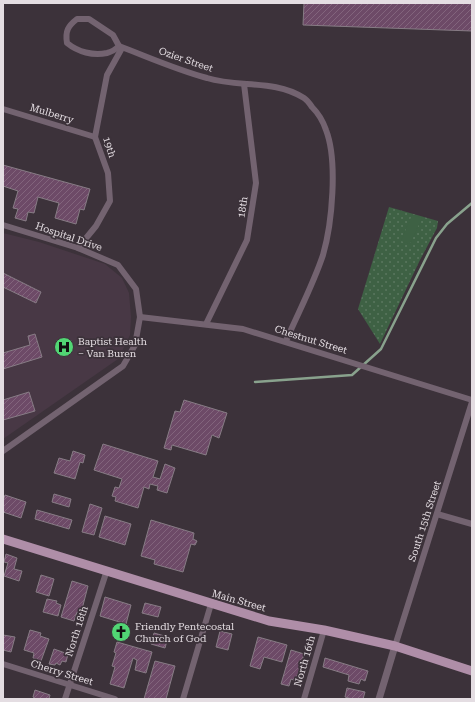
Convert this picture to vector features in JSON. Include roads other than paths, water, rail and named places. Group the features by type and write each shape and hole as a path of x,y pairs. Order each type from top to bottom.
{"main road":[{"name":"Main Street","path":"3,539 107,570 211,604 269,620 324,630 395,646 472,671"}],"street":[{"path":"77,19 89,19 113,36 121,47 108,53 87,53 74,49 67,43 66,34 69,26 77,19"},
{"name":"Ozier Street","path":"121,47 208,79 244,84 278,86 305,99 318,113 326,129 330,144 333,175 327,236 316,273 286,341"},
{"name":"19th","path":"78,248 96,226 110,201 108,173 95,137 107,75 121,47"},
{"name":"18th","path":"206,324 247,240 256,183 244,84"},
{"name":"Mulberry","path":"3,108 95,137"},
{"name":"Hospital Drive","path":"3,225 78,248 118,265 136,289 140,317 135,345 123,366 3,451"},
{"name":"Chestnut Street","path":"140,317 243,329 286,341 472,401"},
{"name":"South 15th Street","path":"395,646 472,401"},
{"path":"437,514 472,524"},
{"name":"North 18th","path":"65,699 107,570"},
{"path":"184,699 211,604"},
{"name":"North 16th","path":"304,699 324,630"},
{"path":"379,699 395,646"},
{"name":"Cherry Street","path":"3,664 115,699"}],"waterway":[{"path":"255,382 352,375 381,349 436,238 447,224 472,203"}],"place":[{"name":"Baptist Health – Van Buren","path":"64,347"},
{"name":"Friendly Pentecostal Church of God","path":"121,632"}]}
